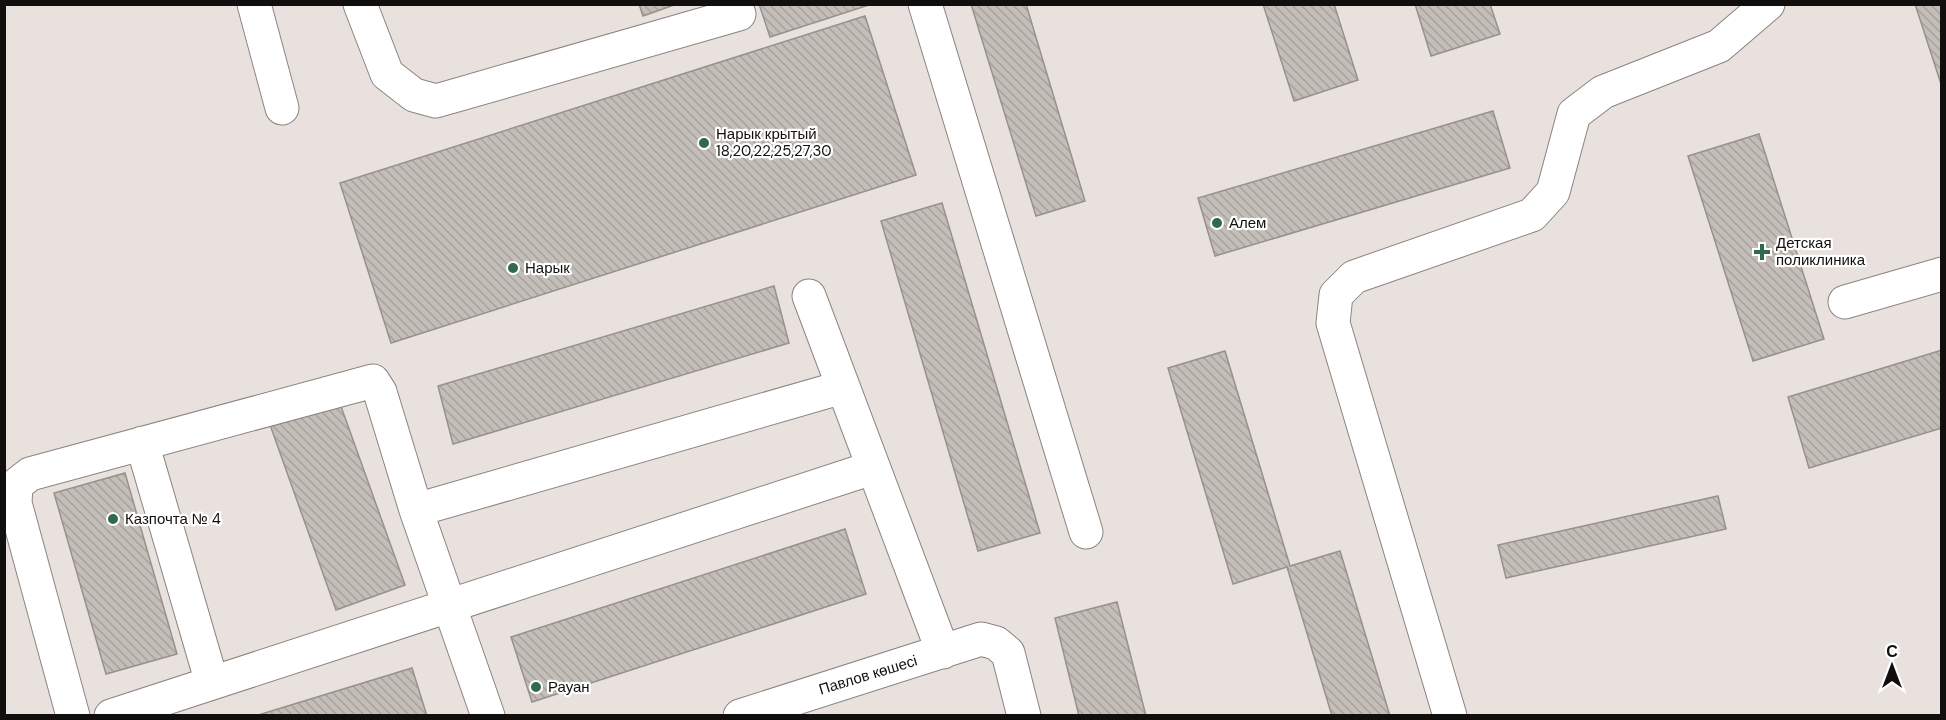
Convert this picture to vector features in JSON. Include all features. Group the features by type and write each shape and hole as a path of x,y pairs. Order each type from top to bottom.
{"street":[{"path":"254,4 282,108"},
{"path":"360,4 387,74 414,95 436,101 739,14"},
{"path":"926,4 1086,532"},
{"path":"1450,716 1333,323 1336,295 1354,277 1532,215 1553,192 1574,114 1603,92 1719,46 1768,4"},
{"path":"1845,302 1941,274"},
{"path":"809,296 942,652"},
{"path":"73,716 15,503 16,485 30,474 373,381 380,392 416,510 488,716"},
{"path":"416,510 843,387"},
{"path":"142,443 212,682"},
{"path":"111,716 872,468"},
{"name":"Павлов көшесі","path":"740,716 811,705 942,652 981,639 996,643 1008,653 1024,716"}],"building":[{"path":"639,4 677,4 643,16"},
{"path":"759,4 869,4 869,5 770,37"},
{"path":"971,4 1026,4 1085,201 1036,216"},
{"path":"1263,4 1334,4 1358,80 1294,101"},
{"path":"1415,4 1490,4 1500,34 1431,56"},
{"path":"1915,4 1942,4 1942,87"},
{"path":"865,16 916,175 391,343 340,183"},
{"path":"1493,111 1510,168 1215,256 1198,198"},
{"path":"1759,134 1824,339 1753,361 1688,156"},
{"path":"942,203 1040,533 978,551 881,221"},
{"path":"774,286 789,343 453,444 438,386"},
{"path":"1942,350 1942,428 1809,468 1788,397"},
{"path":"1225,351 1290,566 1340,551 1390,716 1332,716 1287,567 1233,584 1168,368"},
{"path":"338,398 405,585 336,610 269,422"},
{"path":"125,473 177,654 106,674 54,493"},
{"path":"1718,496 1726,529 1506,578 1498,545"},
{"path":"845,529 866,594 532,702 511,637"},
{"path":"1117,602 1146,716 1079,716 1055,618"},
{"path":"412,668 427,716 255,716"}],"place":[{"name":"Нарык крытый 18,20,22,25,27,30","path":"704,143"},
{"name":"Алем","path":"1217,223"},
{"name":"Детская поликлиника","path":"1762,252"},
{"name":"Нарык","path":"513,268"},
{"name":"Казпочта № 4","path":"113,519"},
{"name":"Рауан","path":"536,687"}]}
